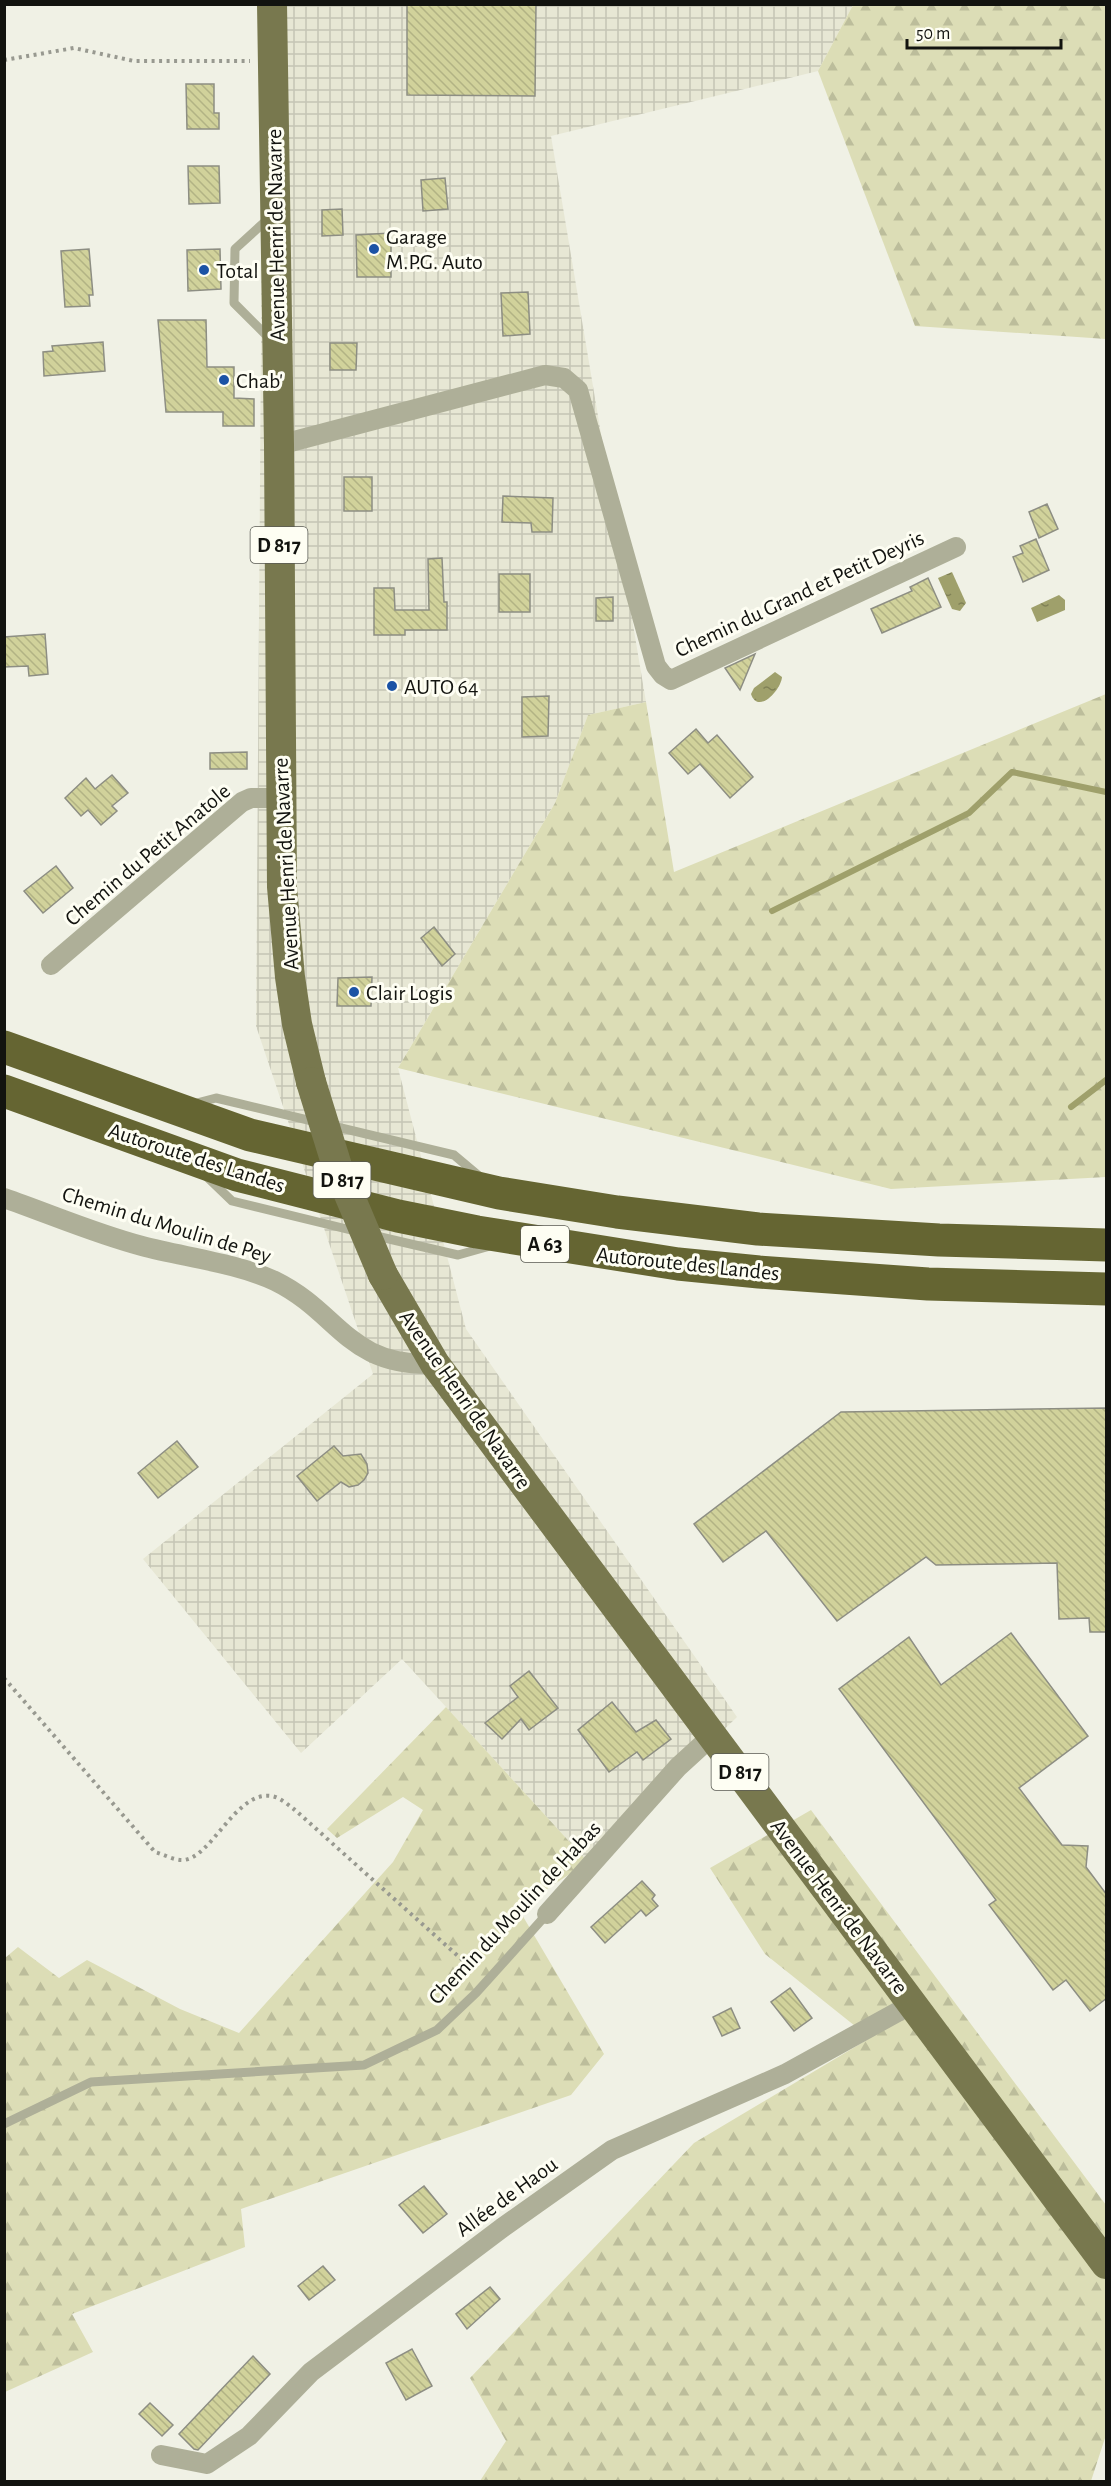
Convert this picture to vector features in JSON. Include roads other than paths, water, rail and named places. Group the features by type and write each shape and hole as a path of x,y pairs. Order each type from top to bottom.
{"highway":[{"name":"Autoroute des Landes","path":"4,1047 250,1135 499,1193 617,1212 758,1229 939,1240 1107,1245"},
{"name":"Autoroute des Landes","path":"4,1091 237,1175 386,1213 516,1239 668,1263 759,1272 928,1284 1107,1289"}],"main road":[{"name":"Avenue Henri de Navarre","path":"272,4 279,445 282,887 290,977 297,1024 311,1082 337,1166 383,1275 435,1364 1107,2264"}],"street":[{"name":"Chemin du Grand et Petit Deyris","path":"279,445 545,375 564,378 578,390 656,666 663,675 671,680 956,546"},
{"name":"Chemin du Petit Anatole","path":"51,965 242,802 257,797 280,798"},
{"name":"Chemin du Moulin de Pey","path":"4,1198 140,1246 252,1273 274,1281 303,1299 357,1345 374,1355 414,1365 435,1364"},
{"name":"Chemin du Moulin de Habas","path":"547,1914 678,1767 713,1735"},
{"name":"Allée de Haou","path":"161,2455 207,2464 249,2436 311,2372 502,2228 612,2150 785,2074 912,2004"}],"lane":[{"path":"275,212 235,249 234,303 277,347"},
{"name":"Chemin du Moulin de Habas","path":"4,2124 91,2082 364,2066 437,2030 486,1981 547,1914"}],"water":[{"path":"952,572 966,603 960,611 952,609 938,578"},
{"path":"1059,595 1065,600 1065,610 1037,622 1031,608"},
{"path":"775,672 782,677 774,694 764,701 754,700 751,694 754,688"}],"waterway":[{"path":"772,911 969,813 1012,772 1106,792"},
{"path":"1071,1107 1106,1080"}],"place":[{"name":"Garage M.P.G. Auto","path":"374,249"},
{"name":"Total","path":"204,270"},
{"name":"Chab'","path":"224,380"},
{"name":"AUTO 64","path":"392,686"},
{"name":"Clair Logis","path":"354,992"}]}
